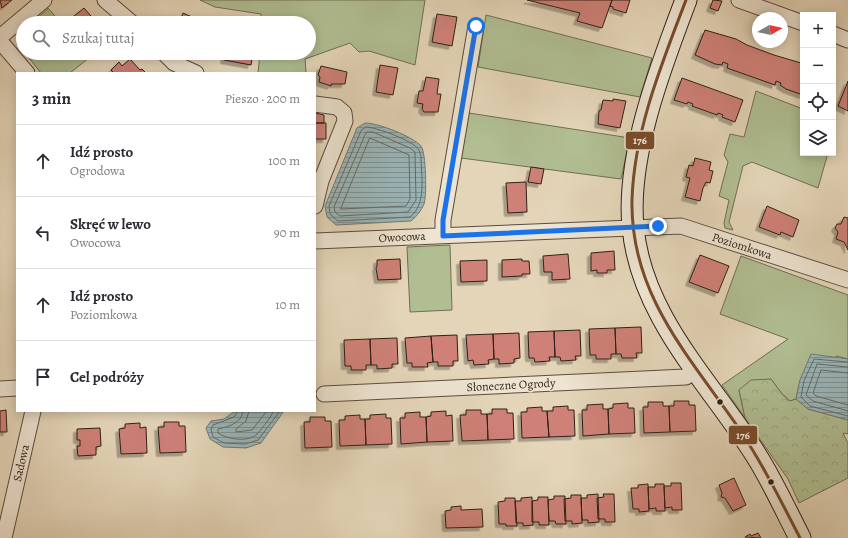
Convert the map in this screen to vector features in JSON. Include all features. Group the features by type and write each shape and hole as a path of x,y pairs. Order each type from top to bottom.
{"street":[{"path":"25,16 44,0"},
{"path":"105,0 124,16"},
{"path":"686,0 669,46 642,137 634,177 632,200 633,228 637,254 648,290 666,324 756,456 800,538"},
{"path":"739,0 800,22"},
{"path":"0,37 16,24"},
{"path":"443,236 443,220 476,26"},
{"path":"836,35 848,40"},
{"path":"0,41 26,72"},
{"path":"171,60 174,63 194,72"},
{"path":"316,104 337,107 344,113 345,121 321,181 316,202"},
{"name":"Poziomkowa","path":"633,228 681,226 848,280"},
{"name":"Owocowa","path":"316,241 633,228"},
{"name":"Słoneczne Ogrody","path":"324,394 686,377 696,370"},
{"path":"0,389 16,388"},
{"name":"Sadowa","path":"2,536 33,412"}],"green space":[{"path":"200,0 425,0 415,65 369,51 359,52 350,43 316,55 316,16 261,16 261,14 215,7"},
{"path":"48,9 55,16 40,16"},
{"path":"486,15 652,58 640,97 478,67"},
{"path":"31,60 86,60 71,72 40,72"},
{"path":"259,60 305,60 306,72 258,72"},
{"path":"756,91 800,108 800,156 827,156 818,188 752,162 743,166 729,222 733,230 725,228 724,223 729,200 719,196 728,162 724,155 730,134 744,137"},
{"path":"469,113 630,138 621,179 461,158"},
{"path":"450,245 452,310 410,312 407,247"},
{"path":"741,256 848,295 848,359 837,356 800,380 796,399 790,401 782,394 771,379 739,390 745,418 722,385 788,339 720,314"},
{"path":"771,379 782,394 790,401 796,399 808,409 848,420 848,434 843,433 848,443 848,478 799,503 788,479 745,418 739,390 751,380"}],"water":[{"path":"365,123 378,125 410,138 417,142 423,150 426,184 425,199 420,211 411,221 336,225 327,217 325,206 357,128"},
{"path":"811,354 848,359 848,420 808,409 796,399 800,380"},
{"path":"234,412 283,412 261,443 246,448 223,447 210,439 206,428 211,421 224,419"}],"building":[{"path":"0,0 12,0 2,8"},
{"path":"527,0 612,0 602,28 577,21 580,13"},
{"path":"612,0 630,0 626,13 613,9 613,7 610,6"},
{"path":"713,0 722,1 718,11 710,8"},
{"path":"84,8 91,16 74,16"},
{"path":"183,13 190,16 182,16"},
{"path":"437,14 457,17 452,46 432,42"},
{"path":"705,30 736,39 752,48 800,63 800,94 786,89 780,85 781,83 776,81 775,85 727,68 728,64 723,62 722,65 715,64 695,55"},
{"path":"131,60 140,70 142,69 145,72 113,72 111,70 119,62 122,66"},
{"path":"224,60 252,60 251,65"},
{"path":"380,65 398,68 393,95 376,92"},
{"path":"321,66 347,72 345,84 331,84 331,86 319,82 320,77 318,75"},
{"path":"426,77 439,79 437,94 441,94 438,112 424,112 422,109 423,104 417,103 419,91 423,91"},
{"path":"682,78 743,100 735,122 722,117 723,115 718,113 717,115 692,106 693,104 688,102 687,104 674,100"},
{"path":"848,81 848,111 838,106"},
{"path":"613,99 626,101 620,128 598,124 599,111 601,110 603,100 613,101"},
{"path":"316,113 324,115 324,123 316,123"},
{"path":"316,123 326,123 326,139 316,139"},
{"path":"695,158 711,162 709,170 713,171 710,183 706,182 703,188 700,201 685,197 690,178 686,177 689,165 693,166"},
{"path":"531,167 544,169 541,184 528,182"},
{"path":"526,182 527,212 508,213 506,183"},
{"path":"767,206 799,220 793,237 781,232 780,235 759,227"},
{"path":"844,217 848,218 848,250 844,242 836,239 838,232 835,228 837,224 841,224"},
{"path":"614,251 615,270 607,270 607,273 597,273 597,270 591,271 591,253"},
{"path":"568,254 570,279 552,280 552,272 544,272 543,256"},
{"path":"700,255 729,266 718,293 689,282"},
{"path":"400,259 401,279 378,280 376,268 377,260"},
{"path":"522,259 522,261 529,261 530,274 502,277 502,260"},
{"path":"487,260 487,281 461,282 460,261"},
{"path":"641,327 642,353 636,353 637,358 622,358 621,354 616,354 615,328"},
{"path":"615,328 616,354 611,354 611,359 596,359 596,355 590,355 589,329"},
{"path":"580,330 581,356 575,356 576,360 561,361 560,357 555,357 554,331"},
{"path":"554,331 555,357 549,357 550,361 535,362 534,358 529,358 528,332"},
{"path":"519,333 520,358 514,359 514,363 499,364 499,359 494,359 493,334"},
{"path":"493,334 494,359 488,360 489,364 474,365 473,360 468,361 466,335"},
{"path":"457,335 458,361 453,361 453,366 438,366 438,362 433,362 431,336"},
{"path":"431,336 433,362 427,363 428,367 412,367 412,363 407,363 405,338"},
{"path":"397,338 398,364 392,364 392,368 377,369 377,365 371,365 370,339"},
{"path":"370,339 371,365 366,365 366,370 351,370 351,366 345,366 344,340"},
{"path":"674,401 689,401 689,405 695,405 696,431 670,432 669,406 674,406"},
{"path":"648,402 663,402 663,406 669,406 670,432 644,433 643,407 648,407"},
{"path":"628,403 628,408 634,408 635,433 609,434 608,409 613,408 613,404"},
{"path":"603,404 603,409 608,409 609,434 583,436 582,410 587,410 587,405"},
{"path":"568,406 568,410 574,410 575,436 549,437 547,411 553,411 553,407"},
{"path":"542,407 542,411 547,411 549,437 522,438 521,412 527,412 527,408"},
{"path":"492,409 507,409 507,413 513,413 514,439 488,440 487,414 492,414"},
{"path":"6,410 7,432 0,432 0,411"},
{"path":"466,410 481,410 481,414 487,414 488,440 462,441 460,415 466,415"},
{"path":"446,411 446,416 452,415 453,441 427,442 426,417 431,416 431,412"},
{"path":"420,412 420,417 426,417 427,442 401,444 400,418 405,418 405,413"},
{"path":"386,414 386,418 391,418 392,444 366,445 365,419 370,419 370,415"},
{"path":"360,415 360,419 365,419 366,445 340,446 339,420 345,420 345,416"},
{"path":"310,417 325,417 325,421 331,421 332,447 305,448 304,422 310,422"},
{"path":"164,422 179,422 179,426 185,426 186,452 160,453 158,427 164,427"},
{"path":"140,423 140,428 146,427 147,453 121,454 119,429 125,428 125,424"},
{"path":"100,428 101,446 96,447 96,455 78,456 77,446 80,446 80,440 77,440 77,429"},
{"path":"734,478 746,505 733,511 725,498 721,497 722,493 719,485"},
{"path":"671,483 681,483 682,510 672,510 672,507 665,508 664,486 671,486"},
{"path":"648,484 649,511 639,512 639,509 633,509 631,488 638,488 638,485"},
{"path":"655,484 664,484 665,511 656,511 656,508 649,509 648,487 655,487"},
{"path":"598,494 599,522 588,523 588,520 582,520 581,498 587,498 587,495"},
{"path":"603,494 614,494 615,522 605,522 605,519 598,519 597,498 604,497"},
{"path":"571,495 581,495 582,523 572,524 572,521 565,521 564,499 571,498"},
{"path":"554,496 565,496 566,524 556,524 555,521 549,521 548,500 554,499"},
{"path":"532,497 533,525 523,526 523,523 516,523 515,501 521,501 521,498"},
{"path":"538,497 548,497 549,525 539,525 539,522 532,522 532,501 538,500"},
{"path":"505,498 515,498 517,526 506,526 506,524 499,524 498,502 505,501"},
{"path":"461,506 461,510 482,509 483,527 446,528 445,511 451,510 451,507"},
{"path":"758,533 761,538 745,537 750,534 751,536"}],"transit line":[{"name":"176","path":"686,0 659,73 638,148 632,200 634,234 641,266 652,295 666,323 683,350 740,430 772,483 800,538"}],"route":[{"path":"476,26 443,220 443,236 658,226"}]}
